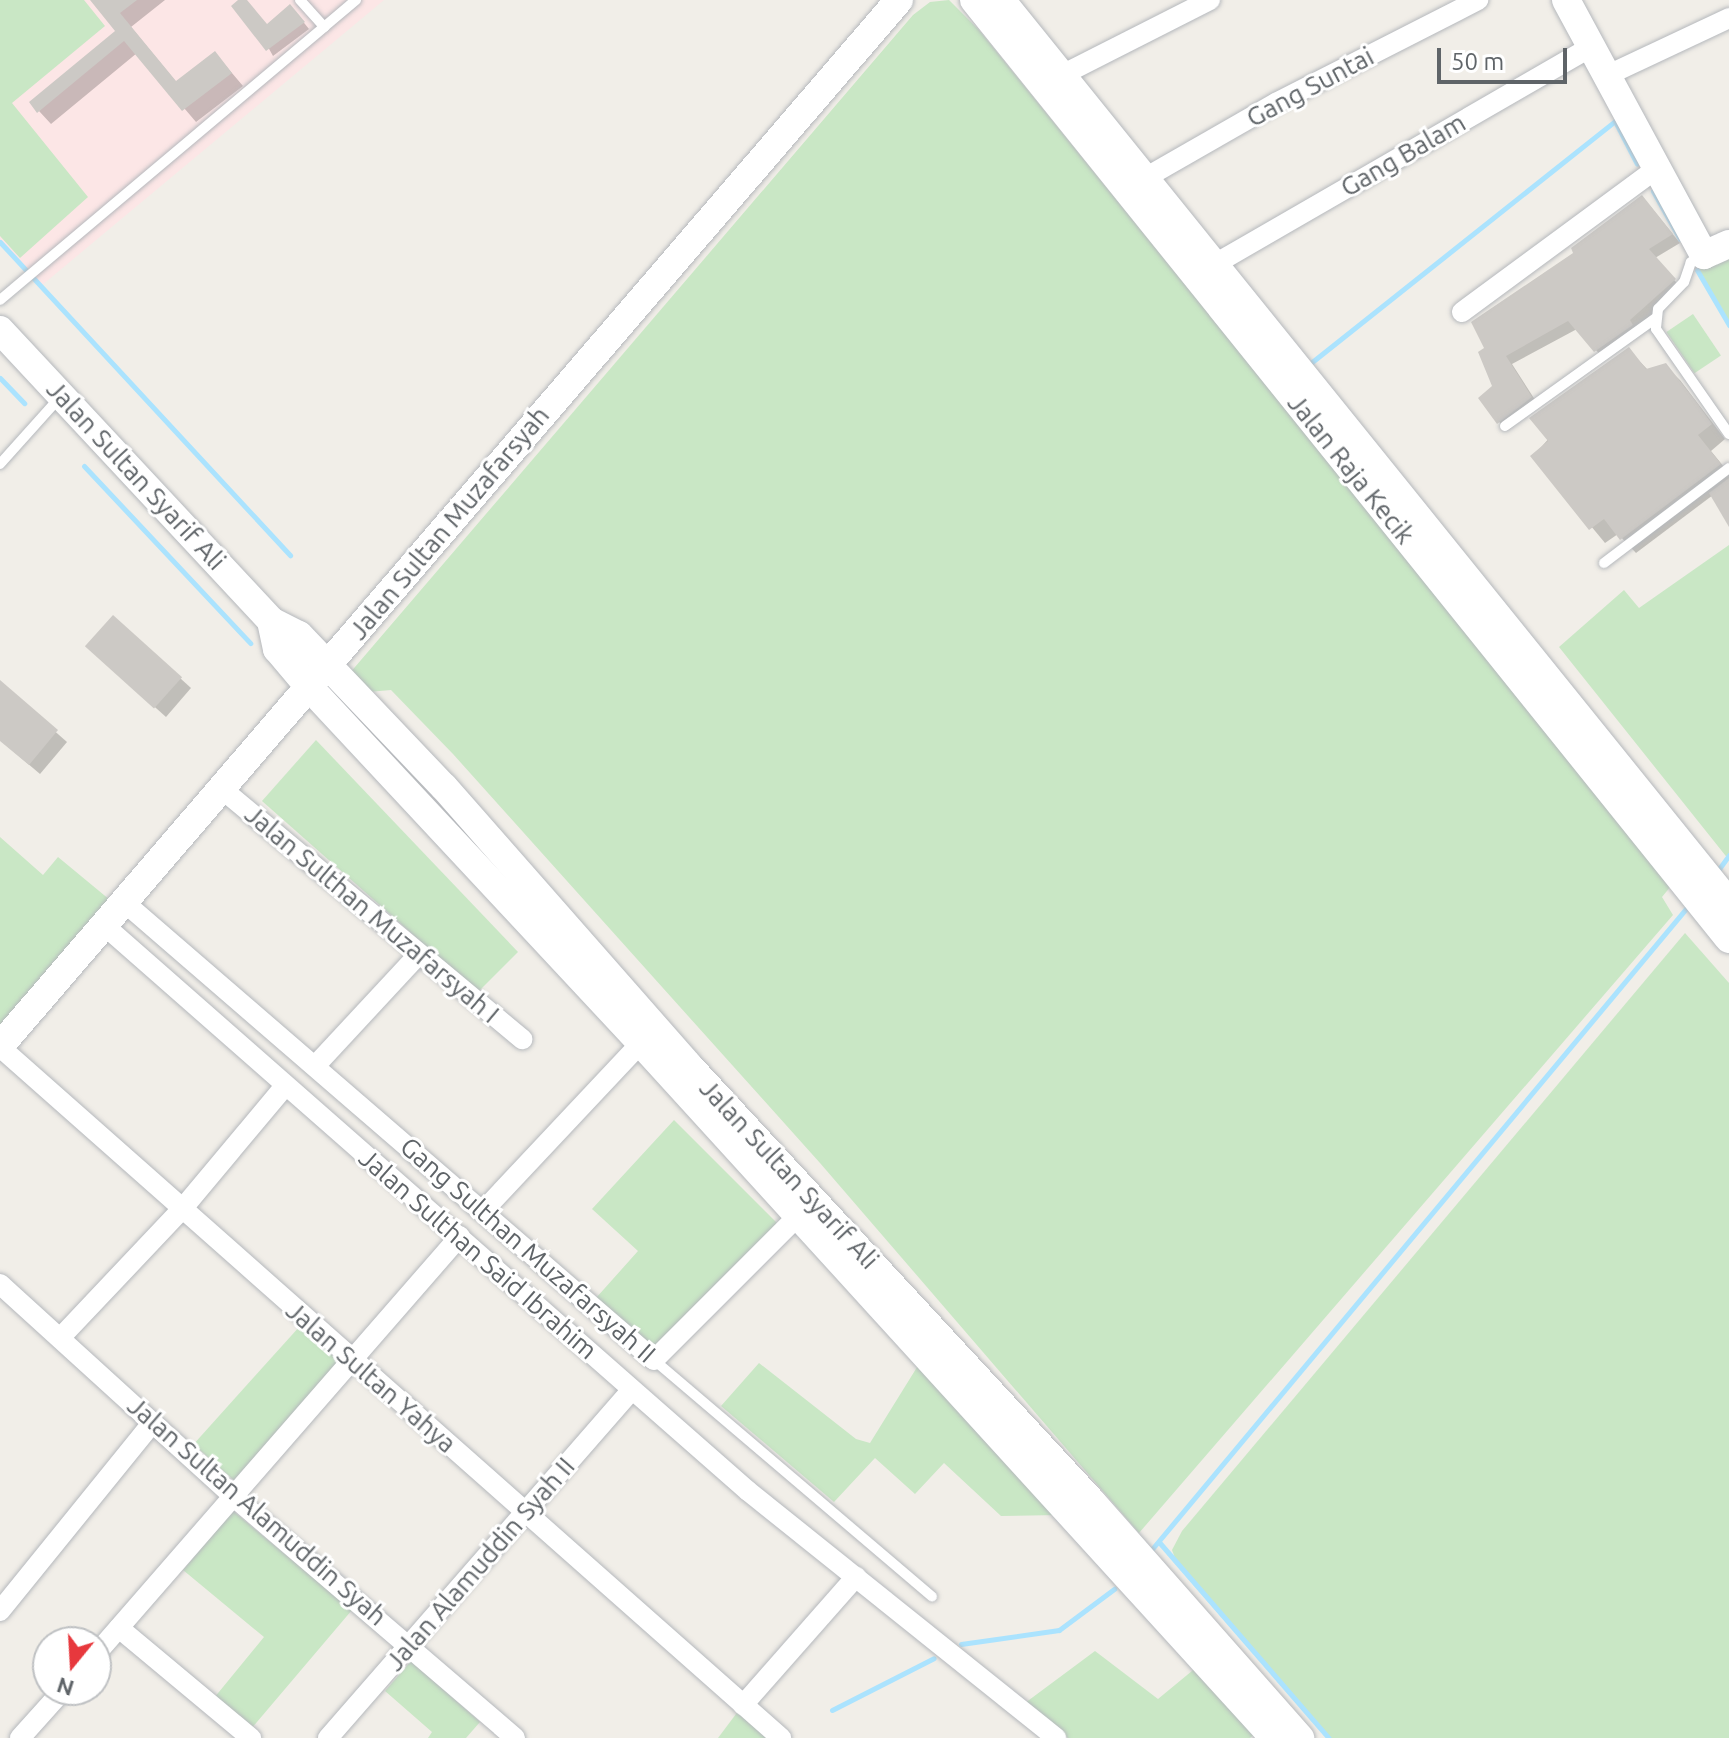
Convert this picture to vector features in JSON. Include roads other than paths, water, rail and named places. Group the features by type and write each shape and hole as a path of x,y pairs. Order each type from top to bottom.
{"street":[{"name":"Jalan Sultan Muzafarsyah","path":"0,1047 899,0"},
{"name":"Jalan Raja Kecik","path":"974,0 1085,122 1518,658 1674,853 1728,938"},
{"name":"Jalan Raja Kecik","path":"1001,0 1062,75 1085,122 1145,178 1215,264 1518,658"},
{"path":"1062,75 1210,0"},
{"name":"Gang Suntai","path":"1145,178 1276,103 1478,0"},
{"path":"1566,0 1659,167 1716,249"},
{"path":"1608,75 1729,18"},
{"name":"Gang Balam","path":"1215,264 1592,46"},
{"path":"1462,312 1659,167"},
{"name":"Jalan Sultan Syarif Ali","path":"0,330 271,621 277,649 319,678 444,787 1096,1525 1274,1738"},
{"name":"Jalan Sultan Syarif Ali","path":"319,678 797,1217 1300,1738"},
{"name":"Jalan Sulthan Muzafarsyah I","path":"222,789 522,1039"},
{"name":"Jalan Raja Kecik","path":"1674,853 1729,903"},
{"name":"Gang Sulthan Muzafarsyah II","path":"124,902 654,1360"},
{"name":"Jalan Sulthan Said Ibrahim","path":"105,926 632,1390 856,1577 1056,1738"},
{"path":"315,1066 418,955"},
{"path":"484,1210 641,1043"},
{"name":"Jalan Sultan Yahya","path":"0,1047 349,1360 781,1738"},
{"path":"61,1337 183,1208 285,1086"},
{"path":"654,1360 797,1217"},
{"path":"112,1636 460,1236"},
{"name":"Jalan Sultan Alamuddin Syah","path":"0,1284 234,1497 410,1643 515,1738"},
{"name":"Jalan Alamuddin Syah II","path":"328,1738 527,1514 632,1390"},
{"path":"0,1611 153,1422"},
{"path":"743,1705 856,1577"},
{"path":"119,1628 251,1738"},
{"path":"20,1738 49,1706"}],"lane":[{"path":"300,0 324,27"},
{"path":"0,300 356,0"},
{"path":"1716,249 1691,262 1684,282 1658,309 1657,317 1659,340 1729,434"},
{"path":"1505,426 1657,317"},
{"path":"0,464 62,394"},
{"path":"1604,563 1729,468"},
{"name":"Gang Sulthan Muzafarsyah II","path":"654,1360 932,1597"}],"waterway":[{"path":"1312,362 1615,121 1637,164"},
{"path":"1653,191 1680,239"},
{"path":"0,242 290,555"},
{"path":"1697,270 1729,325"},
{"path":"0,378 24,403"},
{"path":"84,466 250,643"},
{"path":"1716,873 1729,855"},
{"path":"1152,1549 1689,905"},
{"path":"1159,1542 1329,1738"},
{"path":"961,1644 1059,1630 1114,1589"},
{"path":"832,1710 934,1658"}]}
